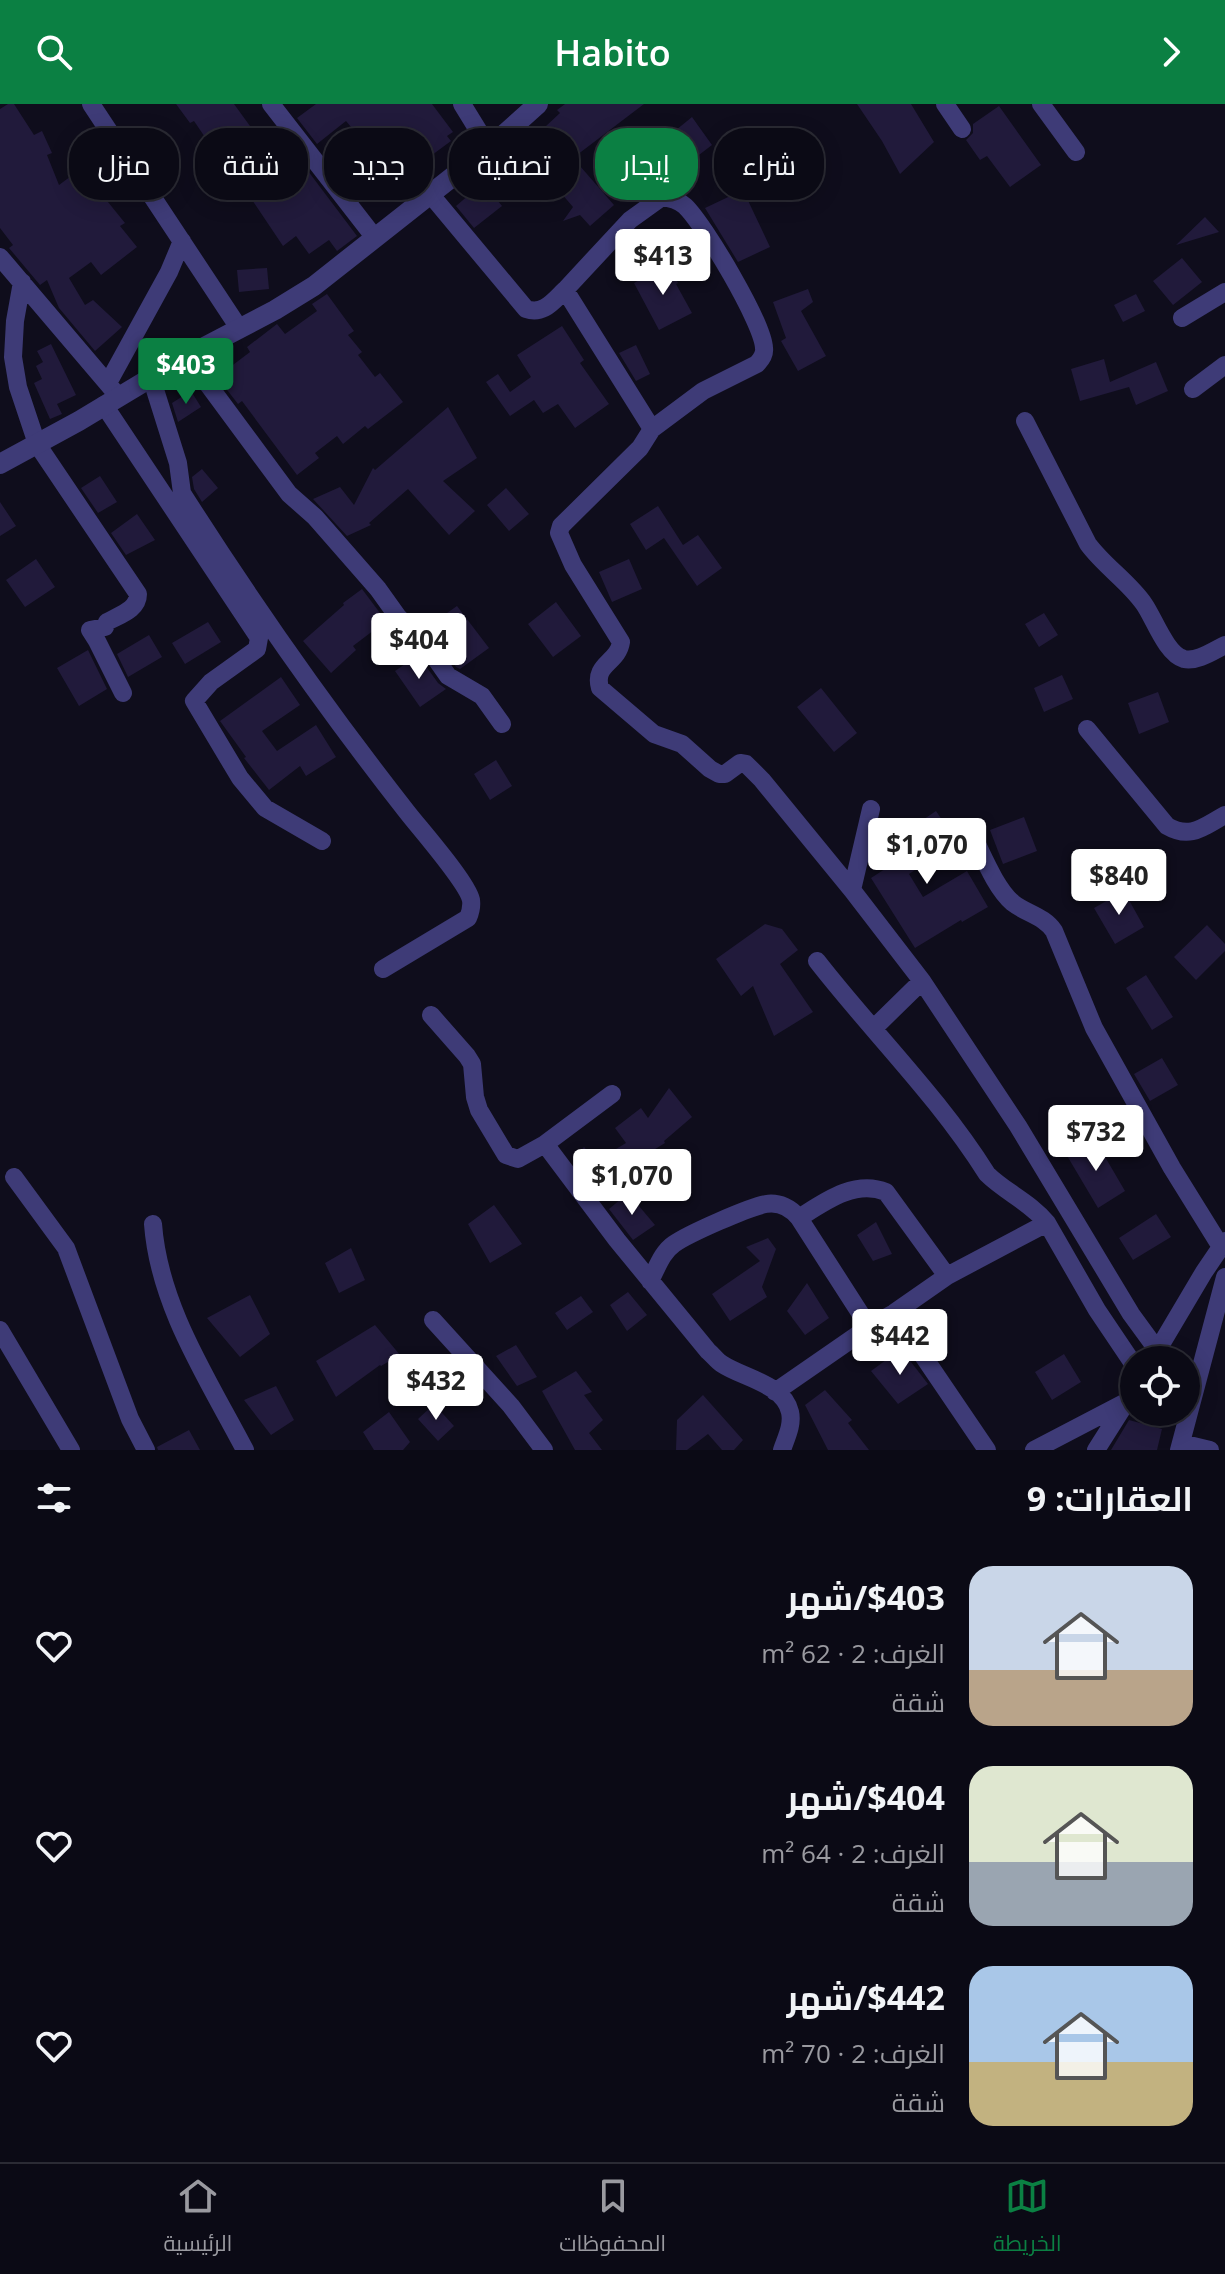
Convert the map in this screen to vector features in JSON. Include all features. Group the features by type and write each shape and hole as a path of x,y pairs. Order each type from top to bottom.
{"street":[{"path":"91,104 239,328"},
{"path":"271,104 375,238"},
{"path":"462,104 477,128"},
{"path":"945,104 962,129"},
{"path":"1041,104 1076,152"},
{"path":"511,128 536,105"},
{"path":"433,193 449,180"},
{"path":"433,197 526,309 534,311 543,311 630,220 662,197 684,205 721,258 749,307 764,344 763,357 757,364 703,391 652,429 640,448 561,526 559,533 573,565 621,642 619,651 599,672 597,679 600,688 654,734 682,744 710,769 719,774 730,772 740,763 746,764 762,780 922,981 1018,1126 1149,1346"},
{"path":"0,464 37,444 110,395 151,377 314,286 424,200"},
{"path":"110,395 182,241"},
{"path":"0,257 110,395 259,638 257,649 211,682 194,701 240,778 265,808 322,841"},
{"path":"22,282 8,322 18,387 37,444 138,594 134,606 107,622 105,627 90,630 123,693"},
{"path":"565,290 652,429"},
{"path":"1182,318 1225,292"},
{"path":"187,356 289,494 315,517 378,589 398,617 424,642 448,676 482,696 502,724"},
{"path":"1193,389 1225,365"},
{"path":"151,377 178,463 182,493 354,745 454,872 470,897 472,909 468,918 383,969"},
{"path":"1025,421 1088,544 1143,602 1170,649 1187,660 1225,645"},
{"path":"1087,729 1167,826 1182,834 1225,815"},
{"path":"852,890 871,809"},
{"path":"971,832 1003,892 1020,907 1049,923 1054,931 1094,1028 1172,1168 1223,1244 1161,1346"},
{"path":"817,961 945,1112 987,1174 1037,1211 1047,1223 1121,1346"},
{"path":"874,1028 922,981"},
{"path":"431,1015 472,1064 479,1110 506,1155 518,1159 545,1144 612,1094"},
{"path":"545,1144 617,1240 708,1351 723,1365 775,1392 783,1400 790,1411 790,1426 782,1450"},
{"path":"14,1177 66,1248 130,1419 146,1450"},
{"path":"799,1218 842,1193 879,1189 886,1192 947,1276"},
{"path":"650,1281 666,1251 674,1244 733,1216 766,1204 781,1205 799,1218 869,1327"},
{"path":"775,1392 947,1276 1047,1223"},
{"path":"153,1224 158,1263 185,1336 245,1450"},
{"path":"1204,1272 1224,1277 1180,1447 1210,1450"},
{"path":"894,1313 987,1450"},
{"path":"433,1320 511,1406 544,1450"},
{"path":"0,1330 71,1450"},
{"path":"1034,1450 1120,1402"},
{"path":"1096,1450 1120,1412"}],"building":[{"path":"14,104 34,135 42,131 52,153 47,155 59,185 69,178 69,200 106,200 125,223 120,226 137,247 101,275 91,262 69,278 85,305 93,300 122,327 95,351 59,308 47,280 40,285 9,248 13,245 0,228 0,109"},
{"path":"176,104 234,104 251,128 199,128 194,121 190,123"},
{"path":"316,104 432,104 450,128 447,136 449,142 433,154 433,128 352,128 346,121 337,128 324,128 324,138 317,144 308,128 297,118"},
{"path":"565,104 644,104 612,128 595,128 595,141 579,153 579,128 544,128 560,113 557,110"},
{"path":"857,104 911,104 934,142 900,174"},
{"path":"999,106 1041,165 1010,187 987,156 980,160 966,140 973,133 973,124"},
{"path":"692,117 712,145 698,156 698,128 679,128"},
{"path":"579,165 595,183 595,200 610,200 614,205 590,226 580,215 563,221 573,207 567,200 579,200"},
{"path":"308,171 324,192 324,200 330,200 357,236 337,251 329,240 309,254 296,236 283,246 252,200 308,200"},
{"path":"463,200 497,200 502,206 474,228 456,206"},
{"path":"722,200 748,200 770,247 738,262 705,208"},
{"path":"1205,217 1219,232 1176,245"},
{"path":"1182,258 1202,282 1173,305 1153,281"},
{"path":"668,264 692,313 659,330 634,283"},
{"path":"267,268 269,289 239,292 237,270"},
{"path":"808,289 813,302 801,311 826,356 798,371 781,341 786,338 773,302"},
{"path":"327,294 354,331 348,335 362,352 358,355 375,377 380,373 403,402 343,444 337,436 315,453 319,458 297,475 242,401 238,404 217,377 250,352 247,347 277,324 285,334 317,311 312,304"},
{"path":"1136,294 1145,311 1123,322 1114,305"},
{"path":"562,326 584,360 580,363 609,404 575,428 558,404 543,413 534,400 510,416 486,382 498,374 510,392 531,377 517,355"},
{"path":"51,344 76,395 57,404 62,414 50,419 34,383 42,379 36,366 43,362 37,351"},
{"path":"636,345 650,374 636,381 619,353"},
{"path":"1104,359 1110,382 1156,362 1168,391 1136,405 1129,387 1080,401 1071,369"},
{"path":"191,391 201,407 178,422 172,403"},
{"path":"448,407 477,458 443,481 475,511 449,535 408,489 369,523 371,525 347,536 313,499 340,487 354,505 373,468 375,470"},
{"path":"202,469 218,488 202,502 194,489 192,477"},
{"path":"100,476 117,502 98,513 81,488"},
{"path":"506,488 529,514 509,531 487,505"},
{"path":"0,502 16,526 0,536"},
{"path":"658,506 683,545 698,535 722,568 697,586 664,538 646,550 630,524"},
{"path":"137,514 155,540 126,555 111,533"},
{"path":"36,559 55,587 25,607 6,580"},
{"path":"629,559 642,589 612,602 599,572"},
{"path":"362,589 386,621 353,646 356,650 331,673 303,641"},
{"path":"556,602 581,636 553,657 528,624"},
{"path":"457,606 489,648 460,669 427,627"},
{"path":"1044,613 1058,635 1039,647 1025,624"},
{"path":"208,622 221,642 185,664 172,643"},
{"path":"149,635 162,657 128,677 117,654"},
{"path":"88,650 107,689 79,706 57,668"},
{"path":"418,655 446,689 420,707 395,671"},
{"path":"1062,675 1073,699 1044,712 1034,688"},
{"path":"281,677 300,705 262,731 277,751 316,725 336,757 306,776 300,766 269,790 220,721"},
{"path":"821,688 857,733 834,752 797,707"},
{"path":"1158,692 1169,722 1139,734 1128,703"},
{"path":"496,760 512,786 490,800 474,774"},
{"path":"936,811 957,842 909,874 923,897 967,871 988,907 915,948 871,878 913,851 902,834"},
{"path":"1024,817 1037,851 1003,864 990,830"},
{"path":"1124,891 1144,927 1115,944 1094,908"},
{"path":"765,924 782,929 798,950 780,964 813,1012 774,1036 753,986 741,996 716,959"},
{"path":"1207,925 1225,944 1225,951 1196,980 1174,957"},
{"path":"1146,975 1173,1017 1152,1030 1126,988"},
{"path":"1162,1058 1178,1085 1150,1101 1134,1074"},
{"path":"669,1088 692,1117 665,1143 629,1165 635,1172 622,1178 618,1172 596,1186 575,1157 584,1147 596,1161 626,1143 615,1128 641,1108 648,1118"},
{"path":"1094,1138 1125,1191 1098,1208 1066,1154"},
{"path":"628,1193 655,1225 633,1240 609,1209"},
{"path":"494,1205 522,1244 490,1263 468,1224"},
{"path":"1156,1214 1171,1237 1133,1260 1119,1238"},
{"path":"876,1222 892,1254 873,1261 857,1235"},
{"path":"768,1238 776,1249 762,1287 767,1297 730,1321 712,1294 760,1261 746,1247"},
{"path":"351,1248 365,1280 339,1293 325,1263"},
{"path":"807,1283 829,1318 805,1335 787,1311"},
{"path":"628,1292 647,1315 627,1331 610,1305"},
{"path":"250,1295 270,1334 240,1357 207,1318"},
{"path":"581,1296 593,1312 567,1330 555,1313"},
{"path":"375,1325 400,1355 380,1365 336,1397 316,1361"},
{"path":"516,1345 537,1377 517,1386 496,1356"},
{"path":"901,1349 928,1384 898,1404 871,1371"},
{"path":"1064,1354 1081,1382 1052,1400 1035,1372"},
{"path":"576,1371 592,1392 584,1395 603,1420 589,1433 602,1450 575,1450 542,1391"},
{"path":"276,1386 294,1420 271,1435 244,1400"},
{"path":"825,1390 852,1420 848,1423 869,1450 828,1450 805,1405"},
{"path":"703,1395 743,1440 734,1450 722,1450 708,1434 687,1450 676,1450 677,1420"},
{"path":"434,1404 454,1426 438,1441 418,1419"},
{"path":"389,1412 410,1442 403,1450 374,1450 363,1432"},
{"path":"1125,1426 1162,1429 1157,1450 1111,1450"},
{"path":"189,1430 200,1450 158,1450 157,1447"}]}
